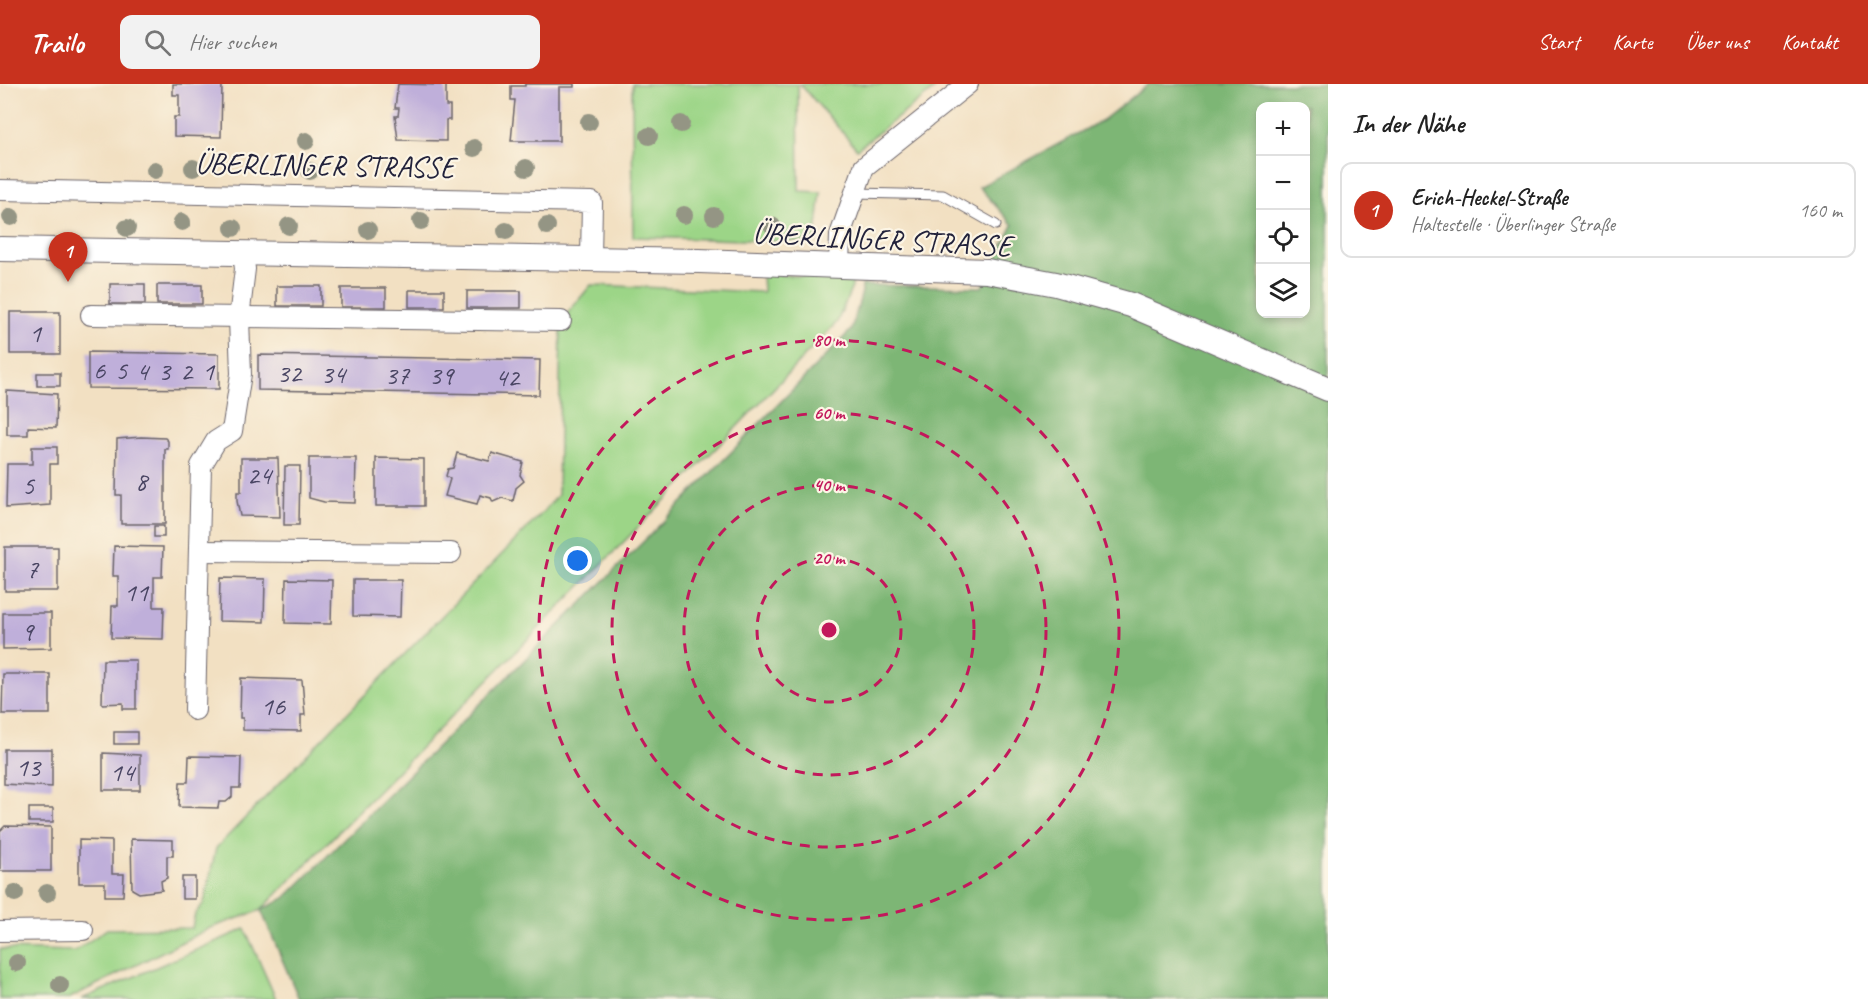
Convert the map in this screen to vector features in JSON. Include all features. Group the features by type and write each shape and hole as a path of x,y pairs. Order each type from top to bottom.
{"street":[{"path":"839,266 840,235 852,193 864,167 968,84"},
{"name":"ÜBERLINGER STRASSE","path":"0,190 592,202 591,259"},
{"name":"ÜBERLINGER STRASSE","path":"0,249 591,259 987,272 1056,284 1131,304 1328,389"},
{"path":"195,710 201,466 216,441 231,431 241,374 239,318 245,269 243,253"},
{"path":"91,315 561,321"},
{"path":"199,551 451,554"},
{"path":"0,931 83,930"}],"lane":[{"path":"852,193 943,195 996,225"}],"green space":[{"path":"632,84 798,84 799,191 821,192 815,242 633,237"},
{"path":"800,84 941,84 857,149"},
{"path":"1149,84 1328,84 1328,999 299,999 261,910 285,898 649,536 851,330 862,285 982,287 1013,225 979,187 1103,120"},
{"path":"762,274 852,279 852,287 837,322 730,434 261,910 210,928 68,999 0,999 0,949 75,951 107,929 192,928 195,914 204,903 216,848 558,495 561,321 591,285 763,292"},
{"path":"245,929 276,999 82,999"}],"building":[{"path":"173,84 222,84 221,137 174,136 174,117 179,117 179,95 173,95"},
{"path":"398,84 446,85 446,106 450,106 450,120 446,120 446,141 398,140 395,116 398,116 399,108 395,108"},
{"path":"525,84 574,84 574,87 559,87 559,141 511,141 515,100 511,100 511,86 525,86"},
{"path":"110,284 145,284 145,304 110,304"},
{"path":"157,285 202,285 202,304 157,304"},
{"path":"277,286 321,286 321,306 277,306"},
{"path":"341,288 386,288 386,307 341,307"},
{"path":"409,290 444,290 444,307 409,307"},
{"path":"467,291 521,291 521,308 467,308"},
{"path":"10,312 60,312 60,354 10,354"},
{"path":"88,352 219,354 219,389 88,388"},
{"path":"258,355 540,360 539,395 258,390"},
{"path":"37,373 60,373 60,386 37,386"},
{"path":"7,391 57,394 56,428 28,427 28,435 7,435"},
{"path":"165,438 168,441 168,449 165,449 165,524 121,524 121,495 116,495 117,439"},
{"path":"32,447 57,447 57,464 50,464 50,505 6,508 7,464 32,464"},
{"path":"457,453 489,461 492,453 523,462 520,475 524,481 516,488 513,501 502,498 493,502 491,498 480,495 477,504 445,496 450,479 446,476 448,469 453,468"},
{"path":"241,458 278,458 280,517 240,516 237,492 241,492"},
{"path":"309,458 356,458 355,503 324,502 309,498"},
{"path":"376,458 424,459 424,506 376,506"},
{"path":"285,466 300,466 299,525 284,525"},
{"path":"154,526 164,526 164,537 154,537"},
{"path":"114,546 163,547 162,577 154,577 154,607 164,607 163,639 111,638 112,606 118,606 118,576 113,576"},
{"path":"5,547 58,547 58,591 5,591"},
{"path":"220,578 265,579 264,622 219,621"},
{"path":"286,579 332,580 331,624 285,623"},
{"path":"353,580 401,580 400,617 353,616"},
{"path":"3,613 51,613 51,648 3,649"},
{"path":"103,660 136,660 136,709 123,709 123,703 102,704"},
{"path":"3,674 50,674 50,714 2,714"},
{"path":"241,678 302,680 305,715 301,715 301,731 243,730 243,718 240,718"},
{"path":"114,732 137,732 137,744 114,744"},
{"path":"4,749 52,749 52,787 4,784"},
{"path":"103,753 140,755 140,790 103,790"},
{"path":"189,756 241,757 240,788 232,788 232,797 226,802 219,802 218,808 179,807 180,782 188,782"},
{"path":"29,808 53,808 53,822 29,822"},
{"path":"5,826 51,827 51,871 0,871 0,831"},
{"path":"131,839 173,840 173,856 167,856 167,878 161,881 162,890 139,893 132,889"},
{"path":"79,840 112,841 112,874 124,874 123,896 105,896 105,883 79,883"},
{"path":"182,877 195,877 195,899 182,899"}],"place":[{"name":"Erich-Heckel-Straße","path":"68,282"}]}
